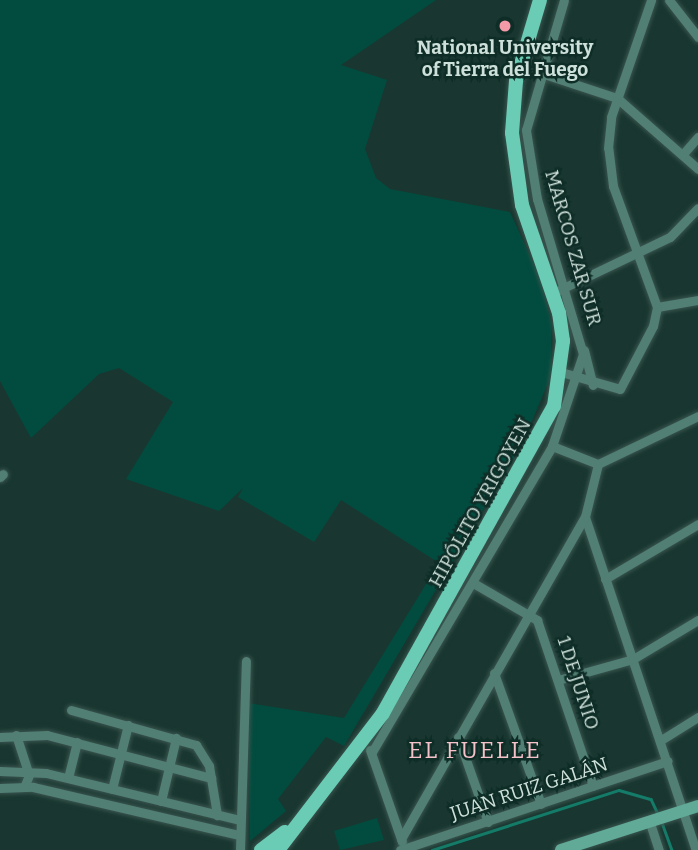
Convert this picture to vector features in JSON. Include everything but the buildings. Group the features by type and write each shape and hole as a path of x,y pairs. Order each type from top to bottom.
{"main road":[{"name":"HIPÓLITO YRIGOYEN","path":"297,823 368,748 539,440 561,372 561,289 522,205 512,133 516,81 540,0"},
{"path":"562,850 666,814 698,806"},
{"path":"261,850 297,823"},
{"path":"278,850 297,823"}],"street":[{"name":"MARCOS ZAR SUR","path":"368,748 475,584 552,446 575,378 583,345 561,289 531,171 526,114 564,0"},
{"path":"561,372 593,386 614,391 625,386 657,307 609,167 617,98 651,0"},
{"path":"669,0 697,37"},
{"path":"538,72 617,98 698,169"},
{"path":"682,154 698,137"},
{"path":"561,289 670,237 698,208"},
{"path":"657,307 698,300"},
{"path":"583,345 593,386"},
{"path":"552,446 598,464 698,416"},
{"path":"402,847 458,737 585,517 598,464"},
{"path":"585,517 696,850"},
{"path":"605,579 698,524"},
{"path":"475,584 529,614"},
{"name":"1 DE JUNIO","path":"529,614 540,626 593,786"},
{"path":"558,680 633,659 698,620"},
{"path":"240,850 246,662"},
{"path":"494,673 541,804"},
{"path":"71,710 176,738 202,751 211,778 218,815"},
{"path":"661,740 698,717"},
{"path":"113,789 128,725"},
{"path":"0,737 16,735 77,742 211,778"},
{"path":"16,735 25,769 24,785"},
{"path":"458,737 488,822"},
{"path":"161,801 176,738"},
{"path":"68,778 77,742"},
{"path":"368,748 402,847"},
{"name":"JUAN RUIZ GALÁN","path":"402,847 488,822 668,761"},
{"path":"0,771 25,769 240,820"},
{"path":"0,788 24,785 240,835"},
{"path":"649,820 659,850"}],"green space":[{"path":"0,0 436,0 341,65 387,80 365,149 376,178 390,189 510,212 540,278 551,322 551,376 523,442 344,746 326,737 278,799 286,811 250,841 248,703 344,718 439,563 341,500 314,542 238,497 243,488 219,511 126,479 173,402 119,368 99,374 31,438 0,381"},
{"path":"377,818 384,840 340,850 334,831"}],"waterway":[{"path":"432,850 619,790 651,799 658,814"},
{"path":"661,820 672,850"}],"place":[{"name":"National University of Tierra del Fuego","path":"505,26"}],"district":[{"name":"EL FUELLE","path":"475,750"}]}
